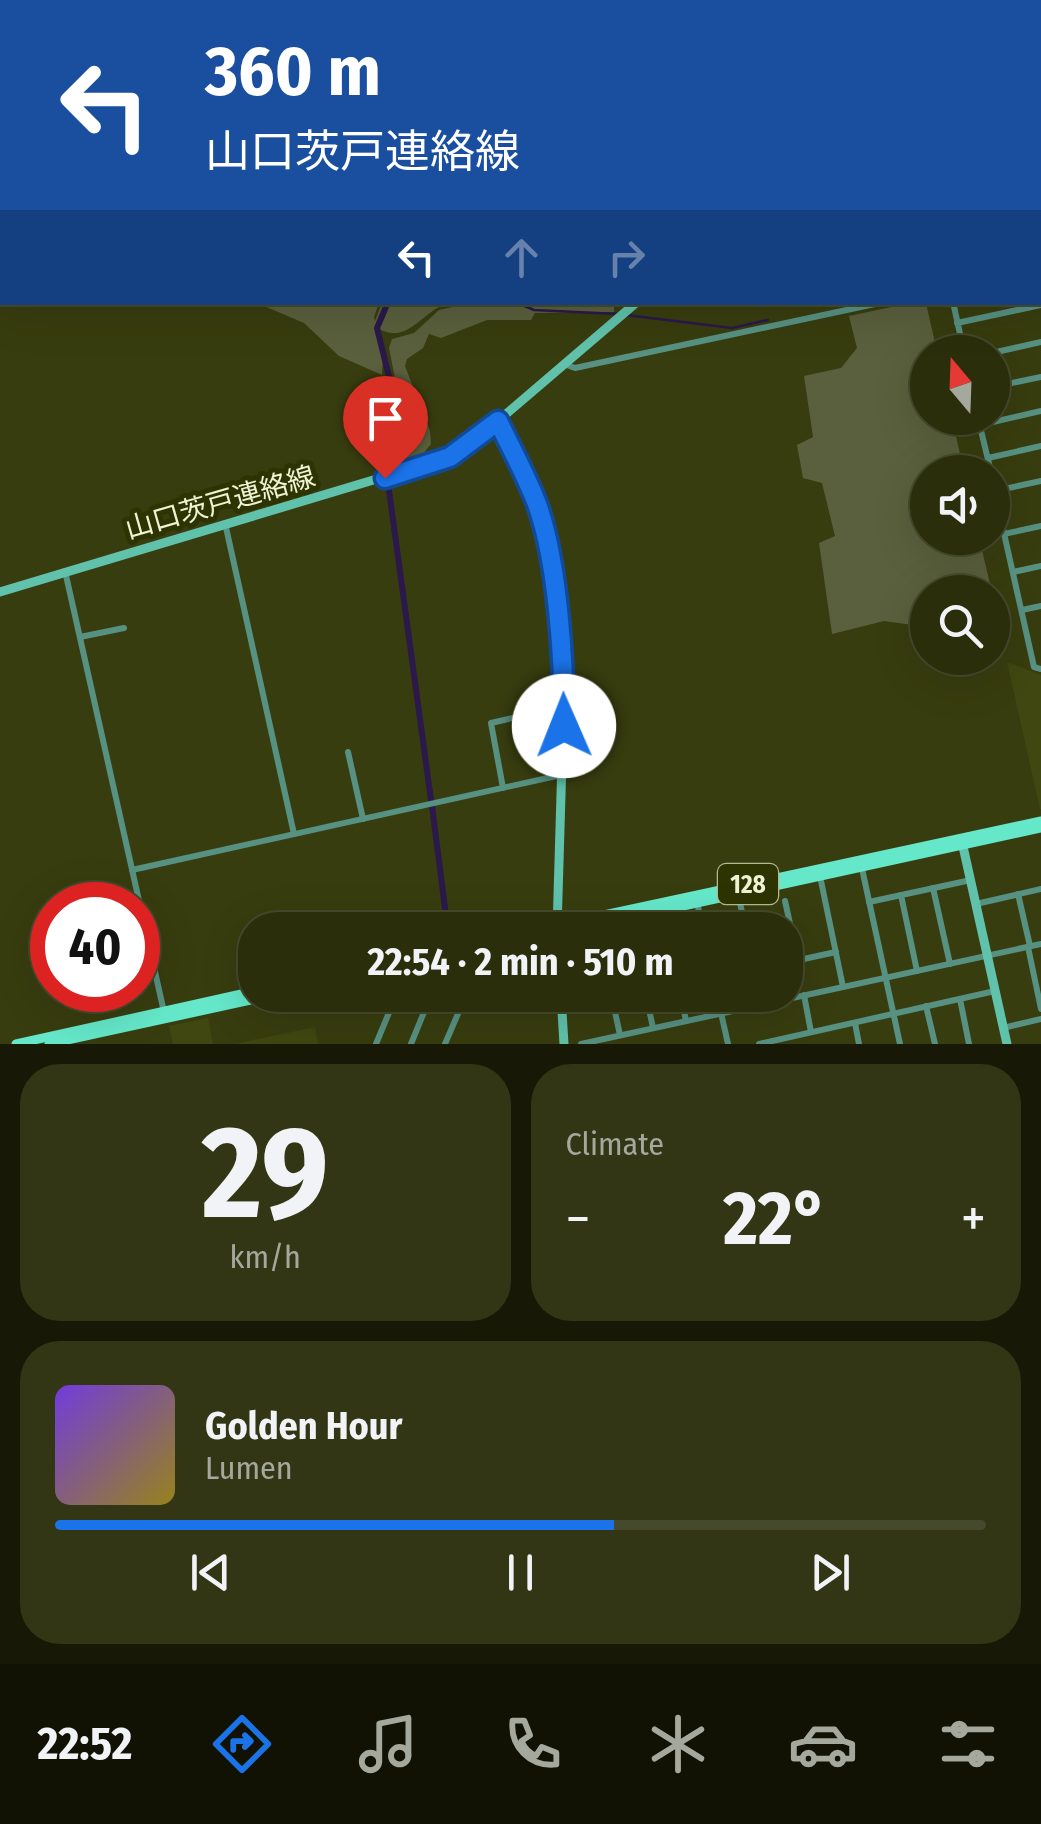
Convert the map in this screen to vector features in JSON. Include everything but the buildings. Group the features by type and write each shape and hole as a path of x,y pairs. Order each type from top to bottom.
{"main road":[{"name":"128","path":"634,912 1041,824"},
{"name":"128","path":"651,912 697,899 820,876 861,863"},
{"path":"16,1044 238,996"},
{"path":"49,1044 238,1003"}],"street":[{"name":"山口茨戸連絡線","path":"0,592 440,461 478,438 634,305"},
{"path":"564,364 575,368 870,305"},
{"path":"954,305 960,335"},
{"path":"957,323 1041,305"},
{"path":"1010,349 1041,342"},
{"path":"1010,383 1041,377"},
{"path":"1010,416 1041,411"},
{"path":"498,421 526,476 544,527 561,648 564,706 557,912"},
{"path":"1001,455 1041,446"},
{"path":"1010,488 1041,481"},
{"path":"224,523 294,834"},
{"path":"1010,533 1041,526"},
{"path":"1009,555 1034,667 1041,670"},
{"path":"1013,572 1041,566"},
{"path":"65,571 164,1012"},
{"path":"1022,610 1041,606"},
{"path":"80,637 124,628"},
{"path":"1030,648 1041,645"},
{"path":"503,788 491,723 564,706"},
{"path":"348,752 363,819"},
{"path":"132,870 561,775"},
{"path":"962,841 1007,1044"},
{"path":"861,863 900,1044"},
{"path":"820,876 843,987"},
{"path":"869,902 970,880"},
{"path":"933,888 950,964"},
{"path":"976,904 1041,889"},
{"path":"738,894 742,912"},
{"path":"1018,894 1041,1009"},
{"path":"902,895 917,971"},
{"path":"697,899 700,912"},
{"path":"785,901 787,912"},
{"path":"811,1032 804,995 1041,944"},
{"path":"803,959 836,952"},
{"path":"759,1044 995,991"},
{"path":"960,999 969,1044"},
{"path":"926,1006 934,1044"},
{"path":"376,1044 389,1012"},
{"path":"411,1044 425,1012"},
{"path":"445,1044 459,1012"},
{"path":"562,1012 564,1044"},
{"path":"615,1012 620,1036"},
{"path":"650,1012 653,1028"},
{"path":"684,1012 686,1021"},
{"path":"581,1044 726,1012"},
{"path":"721,1013 728,1044"},
{"path":"1003,1028 1041,1019"},
{"path":"855,1022 860,1044"},
{"path":"638,1031 641,1044"}],"shaded area":[{"path":"262,305 378,305 375,321 381,305 445,305 401,332 377,328 383,354 382,375 339,356 304,323"},
{"path":"461,305 614,305 614,312 535,313 531,320 487,320 441,338 429,334 423,348 407,359 405,366 430,431 431,444 417,461 397,466 392,452 400,404 389,348 392,339 414,333 439,310"},
{"path":"901,305 926,305 933,335 910,335 910,435 956,435 960,455 910,455 910,555 983,555 988,575 910,575 910,625 884,621 832,634 819,543 835,536 822,483 803,478 797,445 813,437 804,376 841,368 857,348 849,316"},
{"path":"1010,663 1041,675 1040,809 1010,675"},
{"path":"208,1018 213,1044 173,1044 169,1026"},
{"path":"315,1027 318,1044 235,1044"}],"waterway":[{"path":"387,305 377,328 396,405 388,471"},
{"path":"522,305 534,310 618,314"},
{"path":"626,315 732,328 768,320"},
{"path":"388,483 431,800"},
{"path":"432,806 445,912"}],"route":[{"path":"385,478 450,457 498,421 526,476 550,554 561,648 564,726"}]}
